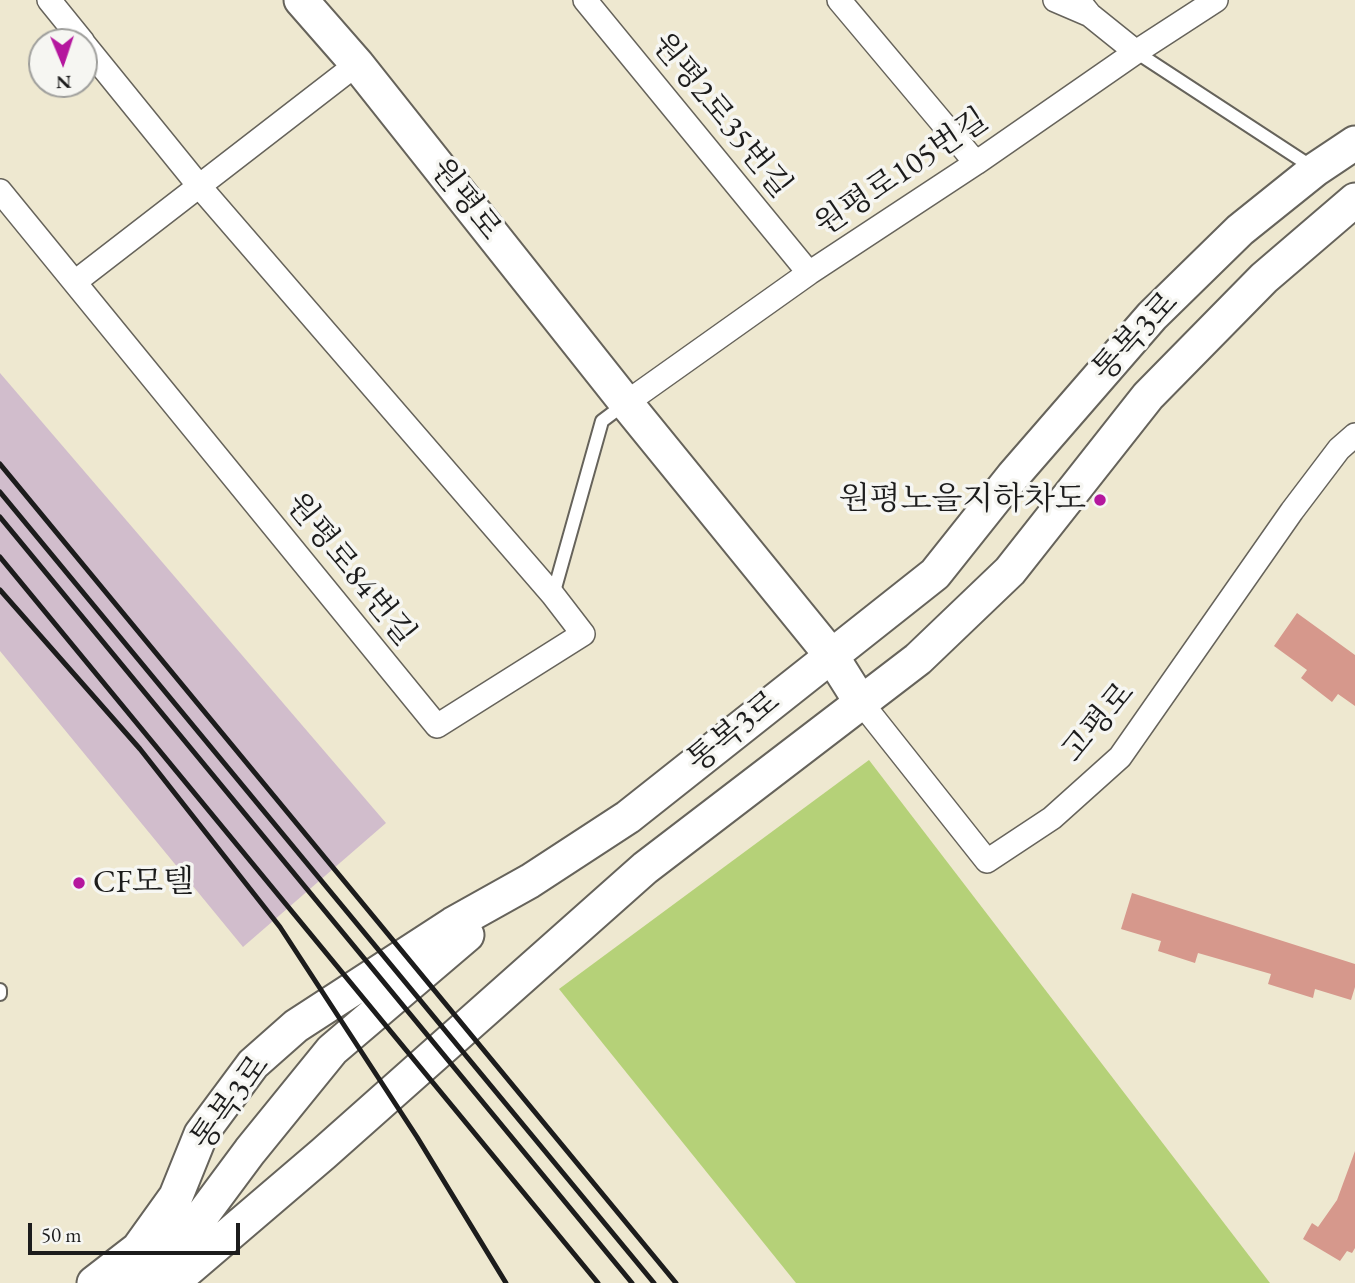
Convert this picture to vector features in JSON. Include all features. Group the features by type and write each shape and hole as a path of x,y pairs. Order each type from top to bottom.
{"street":[{"name":"원평로84번길","path":"49,0 71,28"},
{"name":"원평로","path":"301,0 357,64 626,403 831,655 860,701"},
{"name":"원평2로35번길","path":"585,0 809,273"},
{"path":"839,0 976,163"},
{"path":"1055,0 1084,7 1136,52"},
{"name":"원평로105번길","path":"626,403 809,273 1216,0"},
{"name":"원평로84번길","path":"0,191 437,726 583,634 553,594 200,187 98,61"},
{"path":"75,282 357,64"},
{"name":"통복3로","path":"94,1283 138,1249 176,1196 201,1134 253,1063 296,1026 453,923 530,881 628,817 935,574 1013,476 1152,316 1240,230 1316,169 1355,143"},
{"name":"통복3로","path":"172,1283 323,1154 645,868 918,659 1010,571 1148,396 1264,278 1355,200"},
{"name":"고평로","path":"860,701 987,861 1052,818 1120,757 1292,511 1339,449 1355,435"},
{"path":"133,1283 201,1217 250,1151 332,1050 530,881"}],"lane":[{"path":"1136,52 1316,169"},
{"path":"553,594 602,421 626,403"}],"shaded area":[{"path":"0,373 386,823 243,947 0,651"}],"green space":[{"path":"869,760 1270,1283 796,1283 559,989"}],"building":[{"path":"1297,613 1355,655 1355,706 1338,694 1332,702 1301,678 1307,670 1274,646"},
{"path":"1132,893 1355,964 1355,987 1351,1000 1315,989 1313,998 1268,984 1271,974 1198,953 1195,963 1158,951 1161,941 1121,929"},
{"path":"1355,1151 1355,1248 1352,1253 1347,1251 1340,1261 1303,1239 1312,1223 1318,1227 1337,1200"}],"railway":[{"path":"0,464 676,1283"},
{"path":"0,492 654,1283"},
{"path":"0,517 632,1283"},
{"path":"0,557 598,1283"},
{"path":"0,590 140,749 280,927 417,1137 506,1283"}],"place":[{"name":"원평노을지하차도","path":"1100,500"},
{"name":"CF모텔","path":"79,883"}]}
